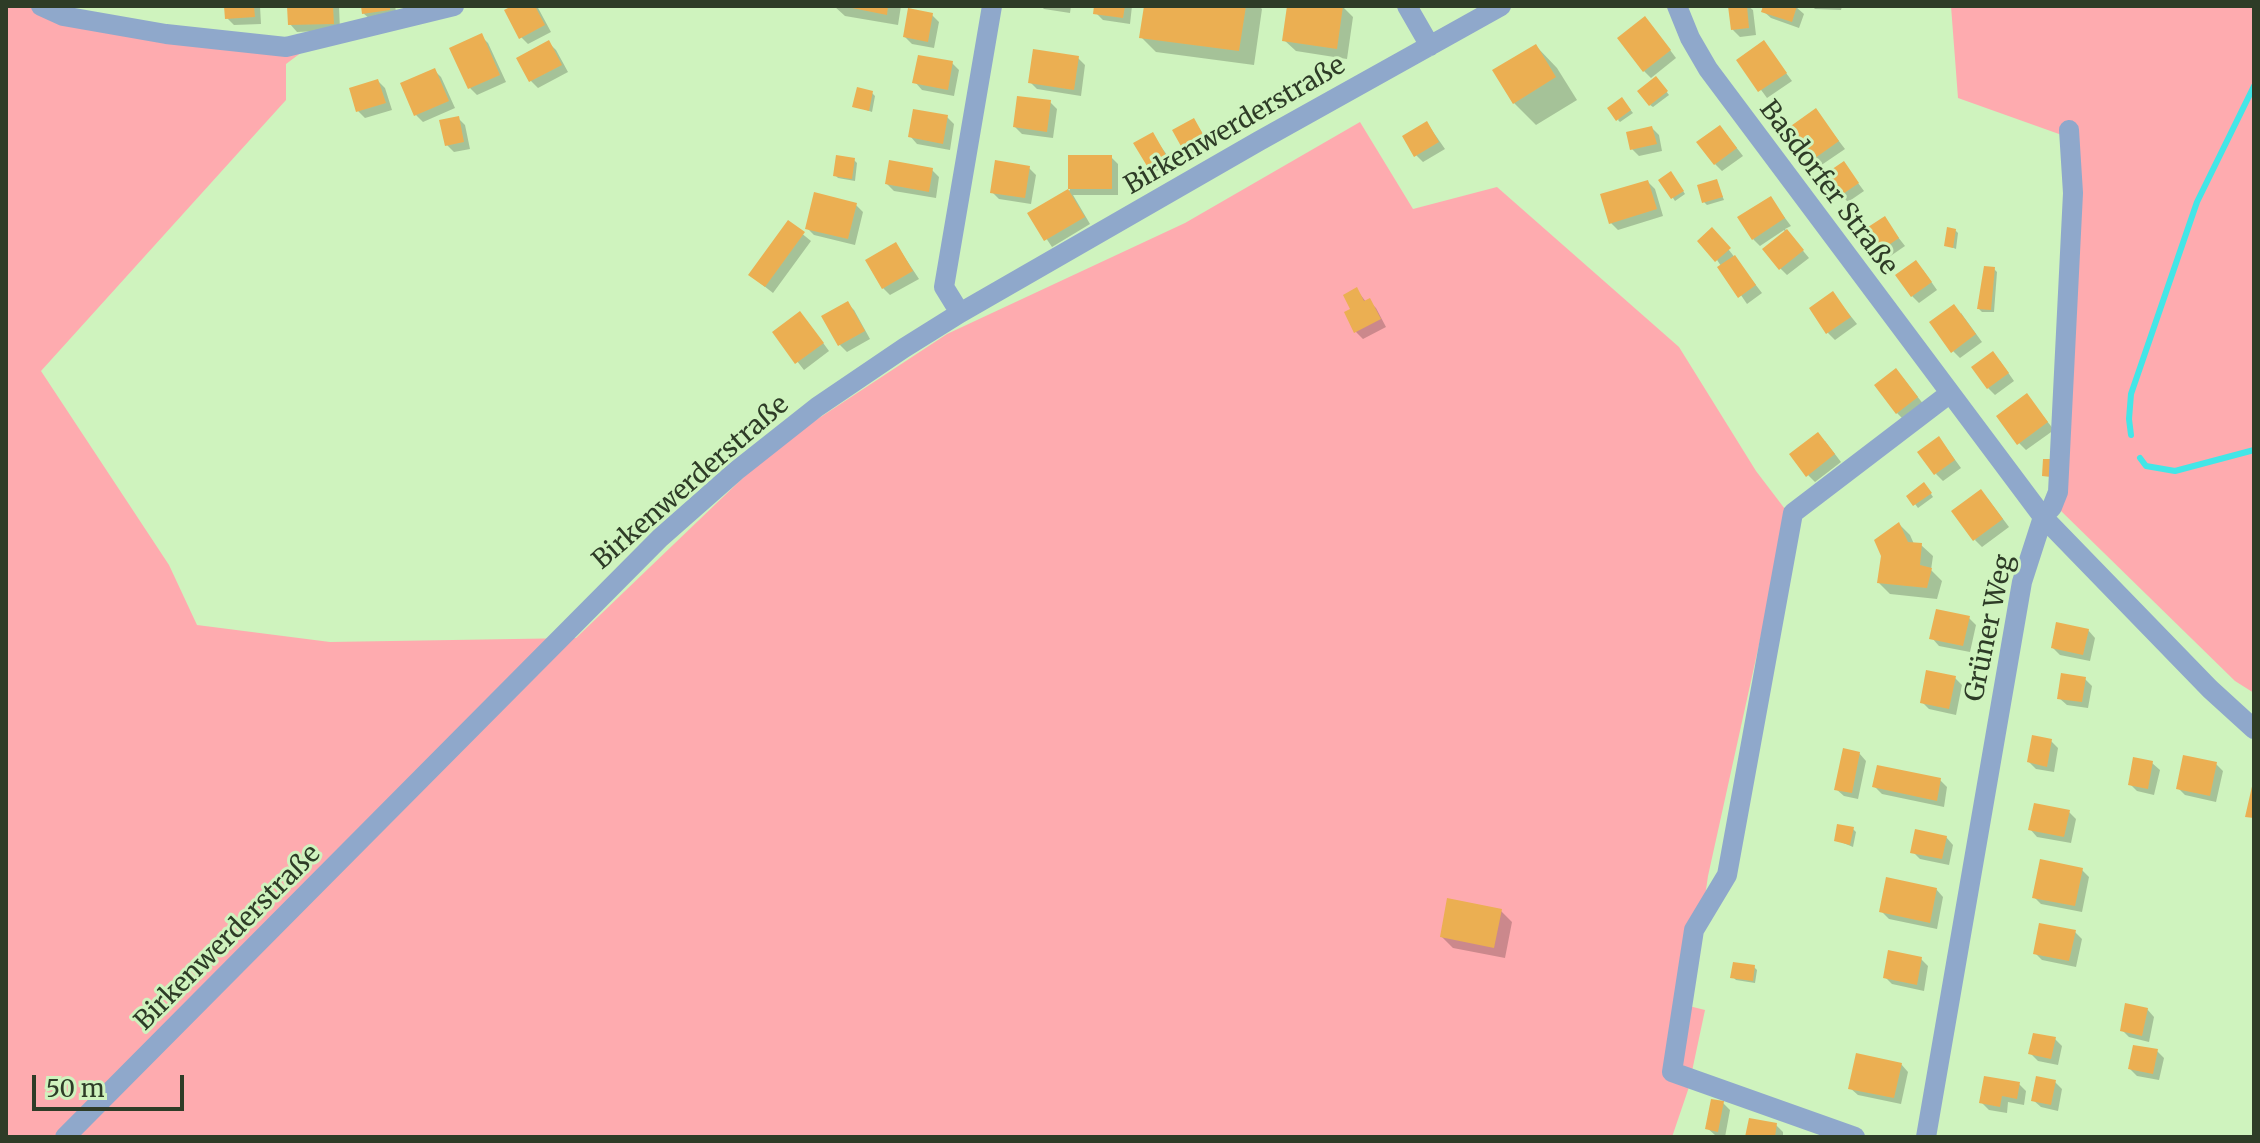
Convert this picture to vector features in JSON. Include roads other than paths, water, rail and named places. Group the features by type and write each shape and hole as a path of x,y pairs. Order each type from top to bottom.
{"street":[{"path":"41,6 63,16 166,34 286,47 454,6"},
{"path":"960,313 944,287 992,6"},
{"path":"1407,6 1430,46"},
{"name":"Birkenwerderstraße","path":"65,1137 660,538 736,471 817,407 960,313 1501,6"},
{"name":"Basdorfer Straße","path":"1677,6 1690,38 1708,69 2043,517 2210,689 2254,729"},
{"name":"Grüner Weg","path":"1926,1137 2022,582 2043,517 2052,507 2058,492 2073,193 2069,130"},
{"path":"1855,1137 1672,1072 1694,930 1727,875 1793,513 1949,394"}],"waterway":[{"path":"2131,435 2131,394 2197,202 2254,86"},
{"path":"2140,458 2146,466 2175,471 2254,450"}]}
